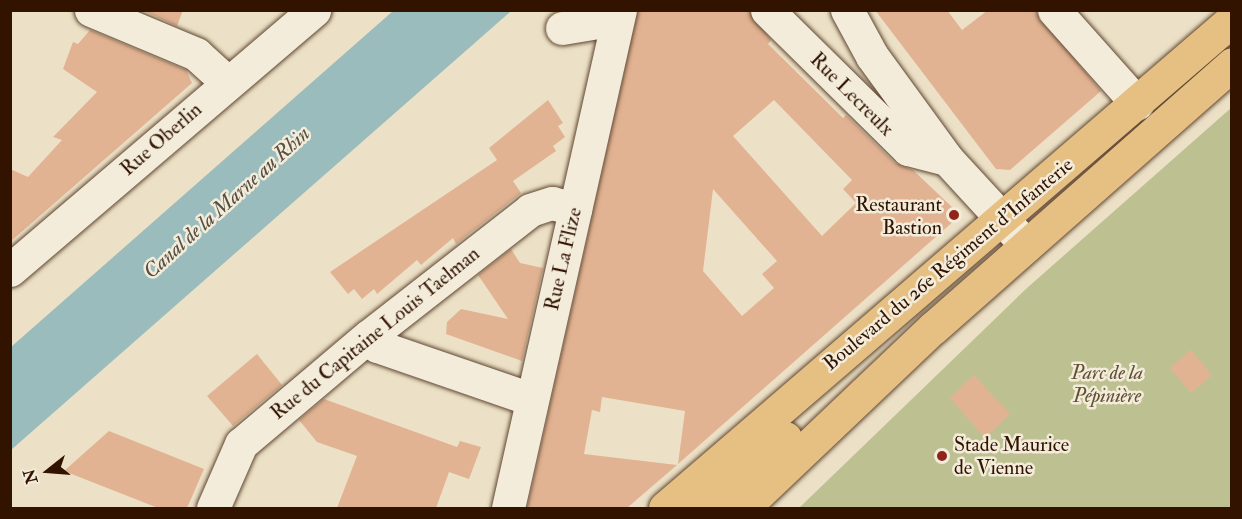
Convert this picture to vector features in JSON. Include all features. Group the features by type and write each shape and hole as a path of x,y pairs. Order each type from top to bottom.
{"main road":[{"name":"Boulevard du 26e Régiment d'Infanterie","path":"665,508 909,295 1002,219 1232,20"},
{"name":"Boulevard du 26e Régiment d'Infanterie","path":"743,508 1026,245 1232,64"},
{"path":"707,508 760,461 880,346 909,295"}],"street":[{"path":"91,10 196,54 227,82"},
{"name":"Rue Oberlin","path":"10,270 227,82 314,10"},
{"name":"Rue Lecreulx","path":"767,10 908,148 947,159"},
{"name":"Rue Lecreulx","path":"847,10 872,56 947,159 1026,245"},
{"path":"1054,10 1137,103"},
{"path":"562,28 618,15"},
{"name":"Rue La Flize","path":"508,508 618,15"},
{"name":"Rue du Capitaine Louis Taelman","path":"213,508 241,444 369,336 530,210 552,203 575,209"},
{"path":"369,336 377,346 531,399"}],"green space":[{"name":"Parc de la Pépinière","path":"1231,108 1231,508 799,508 1027,288"}],"water":[{"name":"Canal de la Marne au Rhin","path":"393,11 511,11 11,450 11,347"}],"building":[{"path":"142,10 183,10 177,26"},
{"path":"638,10 749,10 771,40 768,44 843,118 846,115 895,163 913,170 954,209 955,220 678,464 685,411 602,397 600,412 592,410 584,454 677,465 627,508 527,508","holes":["774,100 852,180 843,189 856,203 822,236 733,136","713,189 777,261 762,274 774,288 742,316 703,271"]},
{"path":"875,10 947,10 962,30 988,10 1034,10 1101,91 1010,170 996,169"},
{"path":"90,30 186,70 192,83 10,242 10,169 28,177 62,140 53,137 97,92 63,69 73,42 78,44"},
{"path":"548,100 563,123 558,126 565,137 553,146 556,151 513,181 521,193 456,244 453,238 421,265 417,260 377,294 374,289 362,299 354,289 348,294 330,272 497,160 489,148"},
{"path":"511,249 520,263 543,268 522,361 446,334 447,322 461,309 508,319 478,275"},
{"path":"1191,350 1212,375 1191,393 1170,368"},
{"path":"257,354 282,385 233,426 207,396"},
{"path":"974,375 1010,414 985,438 950,398"},
{"path":"324,399 457,447 460,441 481,447 469,479 449,472 436,508 337,508 357,456 317,442 299,420"},
{"path":"109,431 204,469 187,508 158,508 64,471"}],"place":[{"name":"Restaurant Bastion","path":"954,215"},
{"name":"Stade Maurice de Vienne","path":"942,456"}]}
